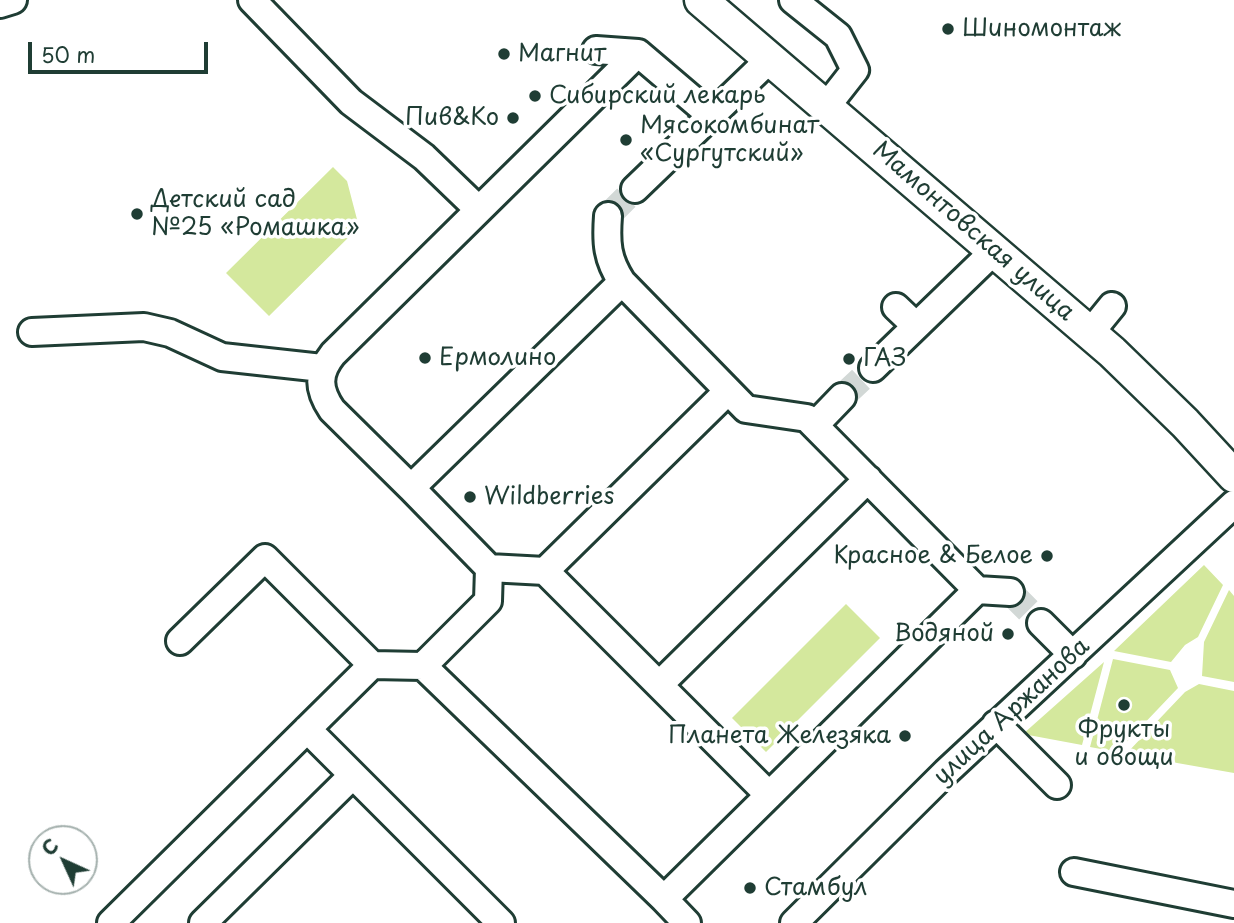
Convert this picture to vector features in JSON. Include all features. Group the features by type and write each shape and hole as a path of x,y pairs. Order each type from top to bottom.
{"main road":[{"name":"Мамонтовская улица","path":"701,0 1090,333 1150,388 1234,476"}],"street":[{"path":"0,4 13,0"},
{"path":"252,0 352,102 424,157 478,209"},
{"path":"793,0 838,36 855,70 825,107"},
{"path":"596,50 638,53 712,116"},
{"path":"638,53 478,209 322,368 320,382 323,397 332,410 489,568 545,571 769,795"},
{"path":"635,189 770,60"},
{"path":"608,216 606,242 610,263 622,282 746,409 807,418 977,590 1010,592"},
{"path":"873,368 995,250"},
{"path":"411,488 622,282"},
{"path":"1090,333 1112,306"},
{"path":"896,307 916,326"},
{"path":"32,332 144,327 170,333 222,357 322,368"},
{"path":"545,571 728,391"},
{"path":"815,425 842,397"},
{"path":"659,685 868,479"},
{"name":"улица Аржанова","path":"794,923 996,724 1073,655 1144,572 1234,504"},
{"path":"180,641 265,558 372,664 423,666 687,923"},
{"path":"423,666 488,601 489,568"},
{"path":"664,899 977,590"},
{"path":"1041,623 1073,655"},
{"path":"111,923 372,664"},
{"path":"996,724 1057,785"},
{"path":"307,729 501,923"},
{"path":"203,923 352,776"},
{"path":"1074,872 1234,904"}],"green space":[{"path":"333,167 347,181 359,227 269,316 226,273"},
{"path":"1204,565 1223,585 1198,637 1185,645 1171,662 1114,651"},
{"path":"1229,590 1234,596 1234,682 1202,676 1204,642"},
{"path":"846,604 880,638 766,752 732,718"},
{"path":"1113,659 1170,670 1178,688 1117,752 1090,747"},
{"path":"1104,662 1082,745 1023,734"},
{"path":"1199,684 1234,691 1234,773 1126,754 1185,692"}],"tunnel":[{"path":"608,216 635,189"},
{"path":"842,397 873,368"},
{"path":"1010,592 1041,623"}],"place":[{"name":"Шиномонтаж","path":"948,29"},
{"name":"Магнит","path":"504,54"},
{"name":"Сибирский лекарь","path":"535,96"},
{"name":"Пив&Ко","path":"513,118"},
{"name":"Мясокомбинат «Сургутский»","path":"626,140"},
{"name":"Детский сад №25 «Ромашка»","path":"137,214"},
{"name":"Ермолино","path":"425,358"},
{"name":"ГАЗ","path":"849,359"},
{"name":"Wildberries","path":"470,497"},
{"name":"Красное & Белое","path":"1047,556"},
{"name":"Водяной","path":"1008,634"},
{"name":"Фрукты и овощи","path":"1124,705"},
{"name":"Планета Железяка","path":"905,736"},
{"name":"Стамбул","path":"750,888"}]}
